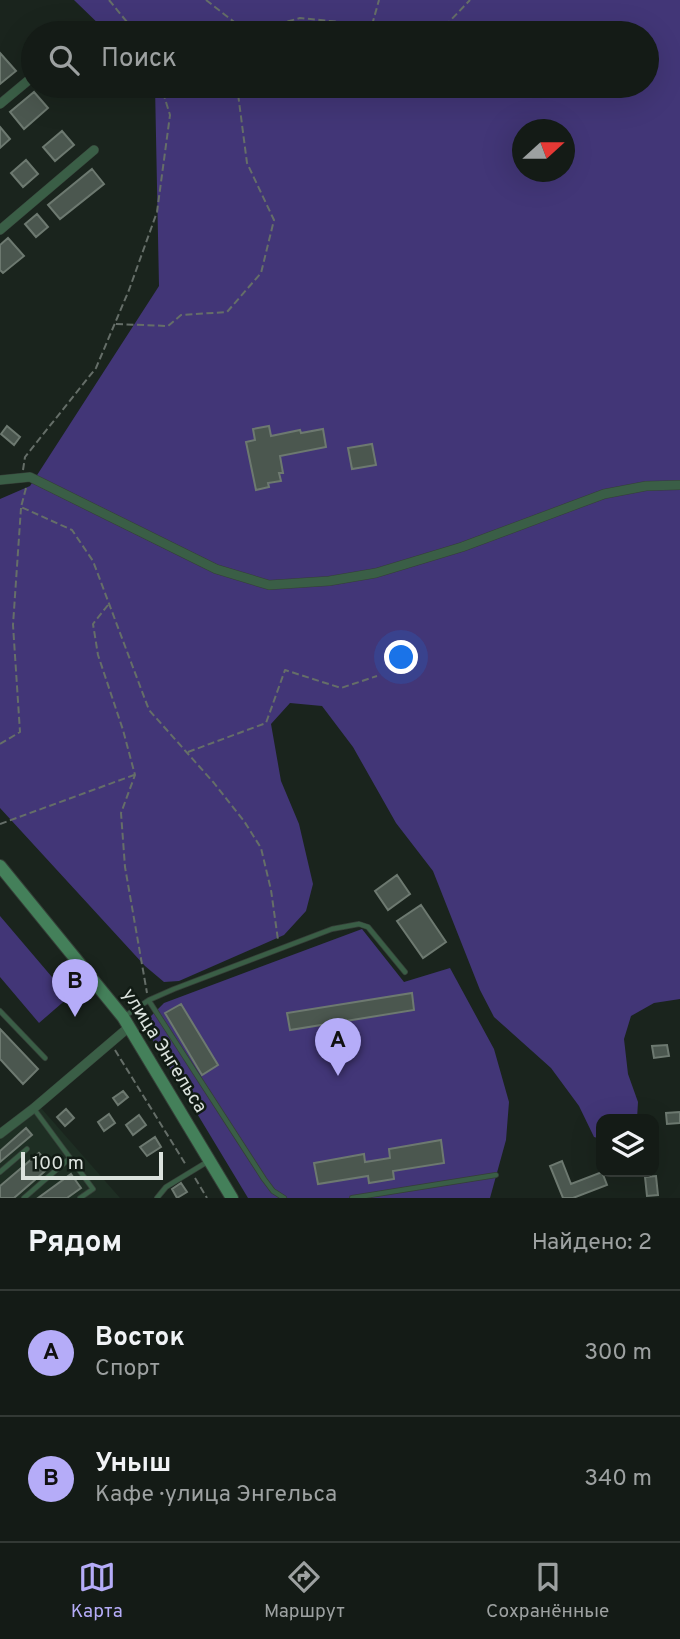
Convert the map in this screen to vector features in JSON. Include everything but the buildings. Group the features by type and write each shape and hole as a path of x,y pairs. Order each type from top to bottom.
{"main road":[{"name":"улица Энгельса","path":"0,866 126,1022 232,1198"}],"street":[{"path":"0,104 21,86"},
{"path":"0,230 94,150"},
{"path":"0,480 26,477 216,569 278,585 329,581 376,573 462,547 604,494 636,487 680,485"},
{"path":"0,1134 111,1043 126,1022"}],"lane":[{"path":"126,1022 149,1000 332,929 359,924 369,927 405,972"},
{"path":"149,1000 264,1179 273,1191 284,1198"},
{"path":"0,1011 45,1059"},
{"path":"33,1108 93,1189 80,1198"},
{"path":"0,1172 27,1149"},
{"path":"24,1198 70,1158"},
{"path":"157,1198 166,1187 209,1160"},
{"path":"352,1198 383,1196 496,1175"}],"path":[{"path":"109,0 126,21"},
{"path":"206,0 232,21"},
{"path":"373,21 379,0"},
{"path":"449,21 470,0"},
{"path":"289,21 300,18 331,21"},
{"path":"0,744 20,732 13,625 21,507 26,477 25,457 96,368 114,324 157,212 170,115 165,98"},
{"path":"114,324 168,326 181,315 227,312 261,273 274,220 247,163 239,98"},
{"path":"21,507 72,530 93,561 149,710 244,821 261,848 271,890 279,949"},
{"path":"108,605 93,624 98,655 135,775 121,813 125,867 149,1000"},
{"path":"187,752 266,723 285,670 341,688 377,676"},
{"path":"0,824 135,775"},
{"path":"111,1043 207,1198"}],"shaded area":[{"path":"74,0 680,0 680,999 654,1003 631,1016 624,1039 628,1074 638,1102 637,1114 596,1114 594,1137 579,1106 551,1068 494,1017 480,990 433,871 396,823 353,747 322,706 290,703 271,724 281,781 299,824 313,884 306,911 284,935 179,981 164,982 145,966 0,808 0,499 30,486 159,286 155,98 659,98 659,21 96,21"},
{"path":"0,916 69,997 39,1023 0,977"},
{"path":"362,929 404,982 450,968 494,1049 509,1102 506,1140 490,1198 248,1198 143,1024 164,1003"},
{"path":"41,1108 120,1198 0,1198 0,1139"}],"place":[{"name":"Уныш","path":"75,1017"},
{"name":"Восток","path":"338,1076"}]}
